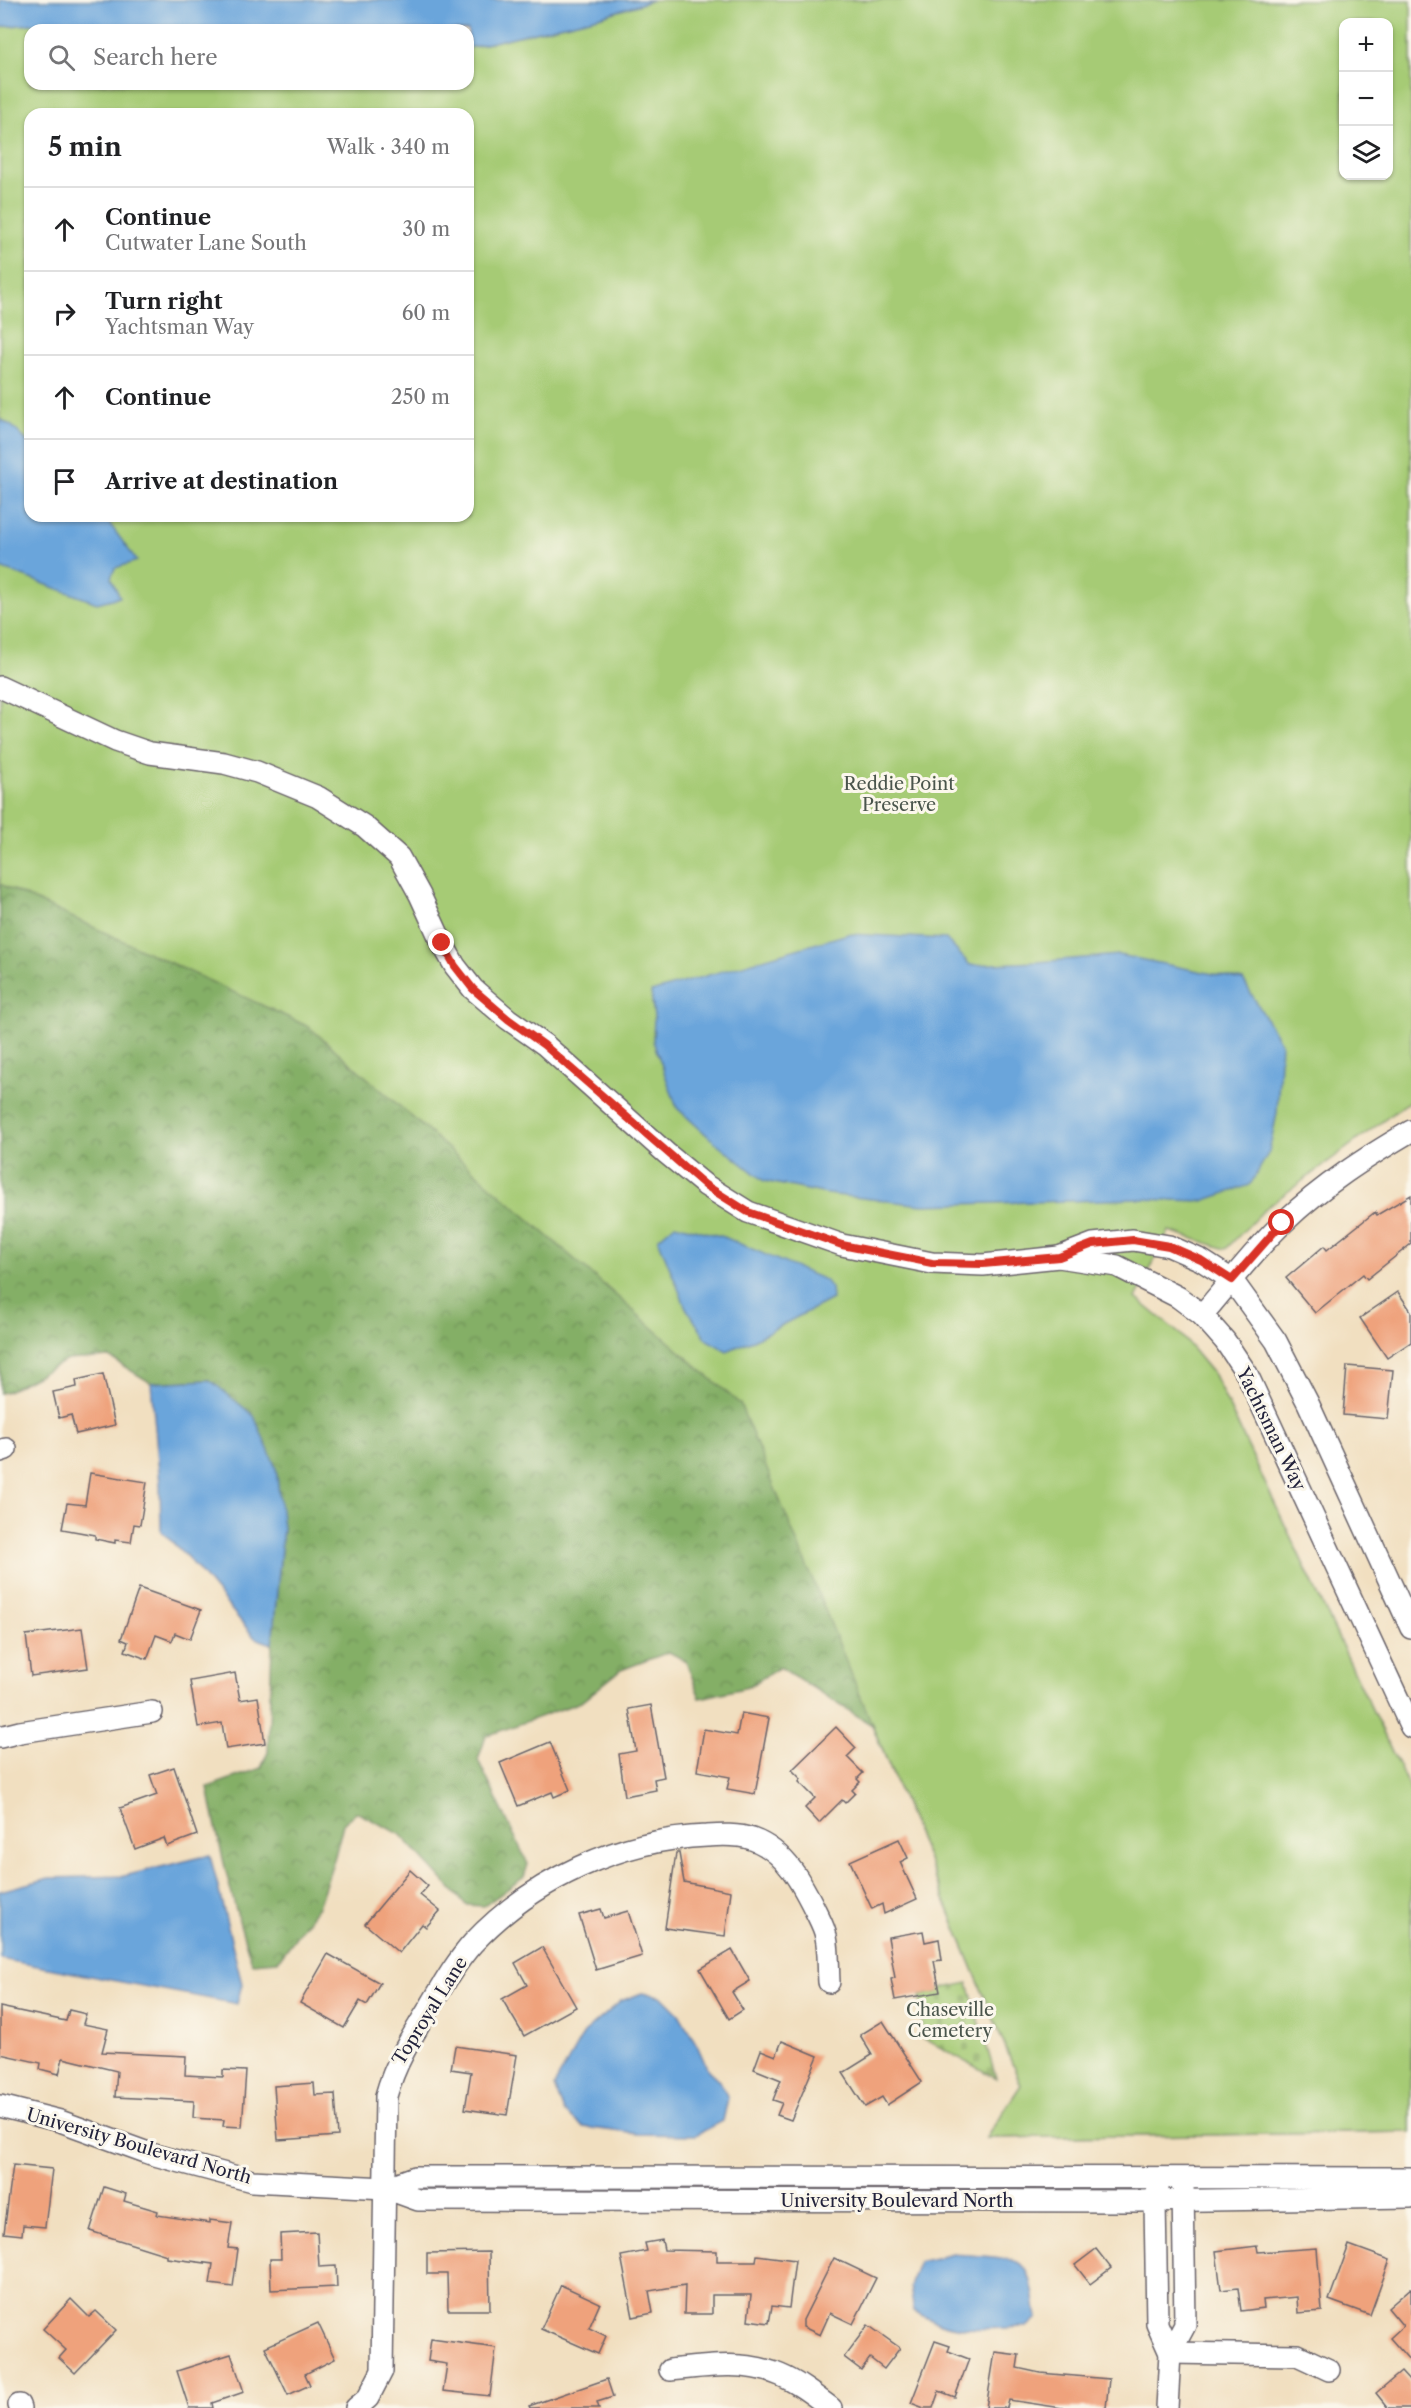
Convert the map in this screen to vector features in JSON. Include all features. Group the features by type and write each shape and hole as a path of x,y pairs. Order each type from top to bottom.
{"street":[{"path":"0,687 115,741 150,753 224,763 257,772 318,797 364,826 399,857 442,943 455,966 473,989 508,1019 544,1045 697,1178 748,1212 842,1245 932,1263 983,1264 1059,1257 1093,1244 1133,1240 1169,1246 1201,1260 1232,1280 1276,1341 1287,1362 1411,1628"},
{"path":"1202,1315 1282,1223 1317,1192 1356,1163 1411,1131"},
{"name":"Yachtsman Way","path":"1059,1257 1117,1266 1178,1297 1202,1315 1225,1341 1247,1374 1402,1682 1411,1727"},
{"path":"0,1737 152,1712"},
{"name":"Toproyal Lane","path":"356,2408 368,2398 382,2370 386,2096 406,2046 450,1973 473,1943 502,1917 543,1886 592,1861 638,1846 684,1836 726,1835 751,1839 774,1852 791,1868 800,1881 826,1935 829,1982"},
{"name":"University Boulevard North","path":"0,2106 60,2121 151,2154 252,2181 386,2188 418,2200 1155,2201 1411,2197"},
{"path":"1160,2176 1155,2201 1157,2324 1170,2353"},
{"path":"1167,2408 1170,2353 1185,2325 1182,2176"},
{"name":"University Boulevard North","path":"386,2188 415,2177 1411,2178"},
{"path":"1170,2353 1297,2355 1329,2370"},
{"path":"670,2370 719,2365 761,2368 799,2385 831,2408"}],"green space":[{"name":"Reddie Point Preserve","path":"653,0 1411,0 1411,1100 1266,1208 1226,1249 1169,1231 1136,1298 1181,1335 1214,1375 1411,1792 1411,2132 986,2138 1021,2085 740,1404 309,1027 0,884 0,27 24,25 24,90 474,90 474,47 602,16"},
{"path":"0,741 1181,1335 1214,1375 1411,1792 1411,2132 986,2138 1021,2085 872,1725 780,1667 748,1687 700,1698 686,1661 669,1652 621,1670 581,1702 486,1736 478,1760 528,1864 524,1877 484,1906 466,1905 400,1834 356,1812 343,1824 318,1907 278,1961 252,1963 227,1876 208,1787 261,1768 268,1752 272,1644 283,1528 210,1380 151,1383 109,1357 67,1360 0,1393"},
{"name":"Chaseville Cemetery","path":"968,1983 996,2078 919,2036 922,2025 920,1996"}],"water":[{"path":"0,0 653,0 602,16 474,47 474,24 24,24 0,27"},
{"path":"0,419 12,426 24,438 24,522 108,522 137,561 115,568 111,578 120,597 97,603 0,568"},
{"path":"848,934 946,939 970,965 1119,955 1243,980 1281,1043 1277,1113 1269,1152 1250,1185 1203,1201 1138,1199 923,1205 827,1194 764,1181 677,1108 653,1041 654,1017 651,992"},
{"path":"675,1224 724,1237 825,1280 831,1288 832,1299 727,1351 707,1340 686,1308 658,1239"},
{"path":"210,1380 254,1416 276,1468 283,1528 272,1644 255,1638 190,1560 161,1531 160,1484 151,1383"},
{"path":"210,1855 242,1984 237,2004 0,1959 0,1891 49,1878 124,1876"},
{"path":"642,1993 661,1996 679,2014 708,2070 720,2081 728,2098 723,2121 696,2135 638,2134 583,2127 564,2112 554,2086 584,2033 621,2001"},
{"path":"953,2254 1003,2258 1020,2264 1025,2268 1030,2279 1037,2318 1027,2327 982,2329 942,2324 914,2311 910,2286 918,2262"}],"building":[{"path":"1411,1195 1411,1244 1367,1279 1363,1274 1315,1313 1286,1278 1324,1246 1327,1250 1375,1212 1377,1215"},
{"path":"1398,1292 1411,1311 1411,1342 1387,1358 1360,1318"},
{"path":"1347,1366 1393,1370 1388,1419 1343,1415"},
{"path":"103,1374 115,1425 76,1434 71,1415 59,1418 53,1392 77,1387 76,1380"},
{"path":"90,1473 147,1482 140,1525 134,1524 131,1542 115,1540 115,1543 95,1539 95,1535 62,1529 67,1503 85,1505"},
{"path":"139,1588 201,1610 190,1639 175,1633 172,1641 156,1635 147,1659 125,1651 128,1642 121,1639"},
{"path":"82,1628 88,1668 31,1676 26,1635"},
{"path":"235,1673 240,1700 258,1697 265,1743 226,1749 222,1723 198,1727 190,1681"},
{"path":"651,1705 664,1777 654,1779 656,1790 625,1796 619,1754 636,1751 629,1709"},
{"path":"741,1713 769,1718 755,1794 727,1789 730,1777 697,1771 704,1729 737,1735"},
{"path":"836,1727 856,1748 847,1757 863,1773 857,1779 860,1782 852,1790 855,1793 845,1803 842,1800 819,1823 805,1808 815,1798 799,1782 801,1779 792,1770"},
{"path":"550,1742 570,1790 554,1797 552,1792 518,1806 500,1763"},
{"path":"174,1767 197,1835 167,1846 164,1838 135,1849 120,1808 157,1795 150,1775"},
{"path":"899,1839 908,1858 900,1862 917,1899 884,1914 882,1904 872,1909 850,1861"},
{"path":"676,1853 679,1853 684,1882 731,1891 725,1936 665,1928"},
{"path":"410,1870 428,1886 420,1895 440,1911 426,1927 422,1924 399,1953 365,1924"},
{"path":"601,1909 604,1918 628,1911 642,1956 596,1970 579,1915"},
{"path":"923,1931 925,1942 939,1939 942,1960 934,1961 940,1992 895,2000 891,1979 895,1978 888,1937"},
{"path":"542,1947 576,2007 524,2036 502,1999 527,1985 515,1963"},
{"path":"732,1950 750,1981 732,1992 743,2010 729,2019 700,1969"},
{"path":"328,1954 380,1983 367,2005 360,2001 344,2028 300,2003"},
{"path":"0,2007 66,2021 69,2010 86,2014 83,2024 108,2029 102,2052 186,2056 185,2075 223,2077 223,2070 246,2071 242,2127 223,2126 224,2120 193,2118 194,2101 115,2097 117,2071 63,2058 59,2074 40,2069 41,2063 0,2054"},
{"path":"883,2021 922,2082 887,2105 882,2097 865,2107 843,2073 872,2055 860,2035"},
{"path":"782,2041 818,2056 791,2120 777,2115 782,2103 773,2100 781,2080 754,2069 761,2050 776,2056"},
{"path":"455,2046 517,2055 507,2115 465,2109 471,2072 451,2069"},
{"path":"314,2083 315,2095 335,2094 338,2136 278,2140 274,2086"},
{"path":"13,2165 52,2169 45,2227 23,2225 22,2235 4,2233"},
{"path":"104,2187 126,2194 124,2201 158,2211 157,2215 210,2223 210,2220 232,2223 228,2248 238,2249 233,2287 210,2284 213,2264 167,2258 167,2255 90,2231"},
{"path":"317,2232 319,2267 336,2266 337,2287 271,2290 270,2259 281,2259 280,2234"},
{"path":"662,2240 664,2250 717,2251 717,2261 756,2261 757,2255 795,2260 789,2308 772,2306 769,2323 748,2320 751,2295 712,2295 712,2314 684,2314 685,2285 649,2291 653,2313 633,2317 621,2256 647,2251 645,2243"},
{"path":"1349,2245 1390,2260 1370,2315 1329,2300"},
{"path":"1257,2246 1258,2252 1317,2248 1322,2311 1298,2313 1297,2297 1263,2300 1264,2308 1241,2311 1238,2288 1221,2290 1216,2251"},
{"path":"1096,2249 1111,2268 1090,2284 1075,2265"},
{"path":"489,2252 490,2310 448,2310 447,2274 427,2274 427,2253"},
{"path":"834,2258 876,2278 853,2324 830,2313 820,2335 803,2327 803,2320"},
{"path":"561,2285 600,2303 589,2328 606,2336 598,2354 541,2329"},
{"path":"1411,2288 1411,2362 1390,2338 1403,2326 1388,2308"},
{"path":"71,2299 89,2317 96,2311 116,2330 75,2373 59,2358 66,2350 43,2329"},
{"path":"318,2323 335,2359 305,2374 310,2385 288,2395 265,2347"},
{"path":"868,2325 900,2348 884,2369 870,2358 861,2370 844,2357"},
{"path":"431,2339 496,2348 490,2396 443,2391 447,2364 428,2361"},
{"path":"935,2341 950,2346 948,2351 969,2359 955,2397 939,2391 933,2408 924,2408 911,2403"},
{"path":"995,2352 1019,2355 1017,2368 1040,2373 1109,2379 1106,2408 1062,2408 1009,2400 1007,2408 986,2408"},
{"path":"231,2354 244,2392 212,2403 213,2408 189,2408 177,2371"},
{"path":"1401,2372 1411,2383 1411,2408 1388,2408 1376,2393"},
{"path":"607,2379 613,2397 597,2402 599,2408 530,2408 529,2406"}],"route":[{"path":"442,943 455,966 473,989 508,1019 544,1045 705,1185 748,1212 801,1232 842,1245 932,1263 983,1264 1059,1257 1093,1244 1133,1240 1169,1246 1201,1260 1232,1280 1282,1223"}]}
